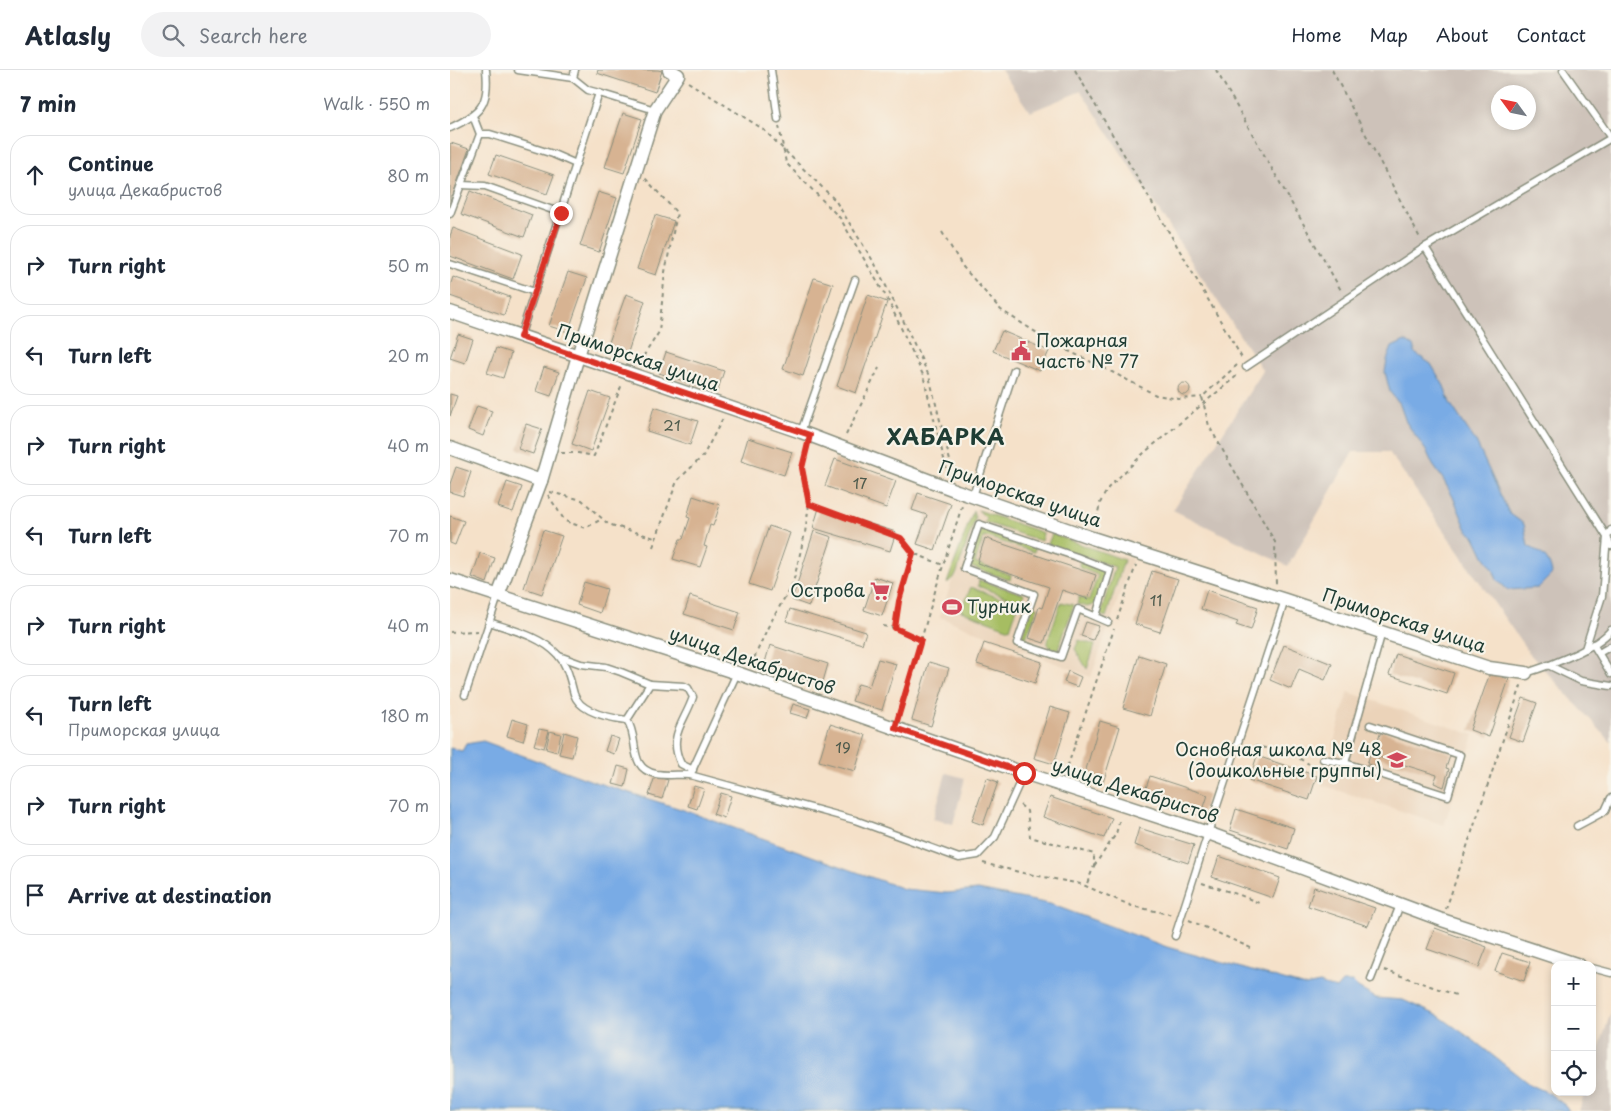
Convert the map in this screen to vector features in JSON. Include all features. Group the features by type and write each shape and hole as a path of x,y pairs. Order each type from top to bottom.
{"street":[{"path":"498,596 541,482 578,356 655,110 673,73"},
{"name":"Приморская улица","path":"450,312 806,434 962,493 1092,538 1281,598 1489,668 1526,673"},
{"path":"450,448 541,482"},
{"name":"улица Декабристов","path":"450,580 741,674 1024,773 1208,833 1442,920 1567,961"}],"lane":[{"path":"450,128 473,116 480,110 487,86 486,70"},
{"path":"518,70 573,78 588,90 655,110"},
{"path":"573,78 575,70"},
{"path":"771,70 778,119"},
{"path":"1246,367 1425,247 1611,138 1563,70"},
{"path":"520,337 599,93"},
{"path":"450,214 480,134 473,116"},
{"path":"480,134 490,134 554,154 576,164"},
{"path":"461,185 485,186 561,213"},
{"path":"1425,247 1611,546"},
{"path":"450,264 535,292"},
{"path":"806,434 855,280"},
{"path":"962,493 1014,370"},
{"path":"1096,616 1110,570 980,524 964,568 1034,594 1017,643 1061,656 1078,609 1108,622"},
{"path":"1585,649 1602,596 1607,537 1611,530"},
{"path":"465,695 498,596"},
{"path":"1175,936 1238,742 1281,598"},
{"path":"489,622 540,640 558,655 566,667 574,695 580,704 609,718 627,720"},
{"path":"1526,673 1585,649 1607,635 1611,630"},
{"path":"1346,763 1382,632"},
{"path":"1593,644 1611,674"},
{"path":"1598,653 1611,646"},
{"path":"558,655 588,666 606,667 650,684 684,686 688,688 693,697 678,728 676,744 681,764 692,772 855,820 959,858 978,855 995,838 1024,773"},
{"path":"1548,665 1581,681 1611,686"},
{"path":"692,772 741,674"},
{"path":"627,720 650,684"},
{"path":"627,720 634,736 639,765 658,775 692,772"},
{"path":"1323,759 1346,763 1448,796 1460,755 1370,726"},
{"path":"1577,826 1605,811 1611,798"},
{"path":"1371,979 1400,905"},
{"path":"1596,969 1611,973"}],"path":[{"path":"942,232 963,267 1001,310 1056,345 1156,395 1179,399 1202,397 1243,359 1075,70"},
{"path":"1216,70 1347,300"},
{"path":"1332,70 1425,247"},
{"path":"673,73 764,129 835,200 875,264 929,376 962,493 895,728"},
{"path":"778,119 786,163 840,218 888,300 922,374 962,493"},
{"path":"560,452 594,456 629,374 659,332 665,272 678,213 637,169"},
{"path":"1092,538 1100,503 1108,488 1145,452 1246,367"},
{"path":"840,446 879,368"},
{"path":"1202,397 1209,426 1275,542 1281,598"},
{"path":"653,547 676,481 703,456 729,407"},
{"path":"741,674 793,583 805,533 809,504 802,468 806,434"},
{"path":"602,518 585,528 565,521 545,491 582,500 602,518 608,524 656,538"},
{"path":"809,504 901,538 913,553 943,565"},
{"path":"895,628 899,601 913,553"},
{"path":"1061,785 1140,554"},
{"path":"883,626 895,628 921,640"},
{"path":"450,632 486,631"},
{"path":"1442,920 1526,673"},
{"path":"1238,742 1252,747 1286,751 1309,764"},
{"path":"1013,798 1026,811 1030,837 1094,854 1094,866"},
{"path":"1086,886 1094,866 1116,834 1120,815 1116,803"},
{"path":"982,862 1023,873 1081,884 1132,906 1182,916 1253,949"},
{"path":"1193,880 1259,903"},
{"path":"1375,968 1459,996"}],"shaded area":[{"path":"1001,70 1611,70 1611,742 1529,653 1389,452 1353,452 1288,566 1173,510 1263,371 1081,91 1030,112"},
{"path":"976,508 1132,559 1091,677 940,617"},
{"name":"Основная школа № 48 (дошкольные группы)","path":"1348,692 1474,735 1444,825 1322,785"},
{"path":"946,773 965,778 953,824 933,819"},
{"path":"1611,1012 1611,1111 1579,1111 1584,1096 1596,1096 1596,1058"}],"green space":[{"path":"978,510 1043,533 1041,541 984,522 986,518"},
{"path":"973,511 975,519 956,575 947,583"},
{"path":"984,529 1017,540 1017,542 1025,545 1027,542 1036,546 1034,552 984,536 975,563 1011,575 1010,580 971,567 973,546 978,535"},
{"path":"1052,534 1124,560 1106,617 1100,615 1115,567 1048,544"},
{"path":"1080,561 1104,571 1105,579 1096,604 1087,607 1077,604 1079,597 1089,600 1098,575 1080,568"},
{"path":"979,580 1024,594 1021,603 978,586"},
{"path":"971,587 1018,605 1010,629 961,611"},
{"path":"1061,602 1074,605 1058,650 1052,652 1047,643"},
{"path":"1033,606 1038,607 1026,638 1035,643 1034,646 1023,642 1021,637"},
{"path":"1079,640 1095,645 1087,669 1075,649"}],"water":[{"path":"1405,341 1413,346 1416,354 1431,364 1444,386 1450,403 1476,442 1509,513 1524,524 1528,546 1547,560 1552,574 1538,588 1508,590 1497,580 1475,537 1467,530 1443,479 1406,422 1400,405 1390,392 1385,372 1392,347"},
{"path":"483,741 595,782 681,809 904,889 947,893 978,890 1050,904 1167,947 1305,986 1320,983 1336,989 1342,982 1352,982 1358,988 1376,998 1403,1000 1439,1016 1529,1084 1549,1093 1566,1106 1569,1111 450,1111 450,748 462,751 466,744"}],"building":[{"path":"598,70 662,71 655,92 597,73"},
{"path":"623,113 642,119 624,173 605,167"},
{"path":"450,144 469,149 450,203"},
{"path":"496,155 554,175 547,194 489,174"},
{"path":"470,191 532,215 524,237 461,214"},
{"path":"598,192 617,198 599,252 580,246"},
{"path":"655,215 674,221 656,275 637,269"},
{"path":"453,228 522,254 513,279 450,256 450,236"},
{"path":"568,272 587,278 568,332 549,326"},
{"path":"453,277 510,297 504,315 450,296 450,286"},
{"path":"814,278 833,284 803,376 783,369"},
{"path":"626,294 645,301 627,355 607,348"},
{"path":"868,295 887,302 856,393 837,386"},
{"name":"Пожарная часть № 77","path":"1002,331 1049,351 1040,371 993,351"},
{"path":"458,334 473,339 465,363 450,358"},
{"path":"496,348 511,353 503,378 487,373"},
{"path":"666,352 724,371 717,392 659,373"},
{"path":"544,367 559,372 551,396 536,391"},
{"path":"1184,383 1190,389 1184,395 1178,389"},
{"path":"590,391 610,398 591,451 572,444"},
{"path":"450,394 457,396 450,416"},
{"path":"477,406 492,411 483,436 468,430"},
{"path":"654,407 698,421 690,445 647,431"},
{"path":"526,424 542,429 533,454 518,449"},
{"path":"748,438 792,452 784,475 741,461"},
{"path":"835,459 896,481 886,508 825,486"},
{"path":"456,467 471,472 463,496 450,492 450,484"},
{"path":"507,482 522,487 513,512 498,507"},
{"path":"918,493 951,504 935,550 917,544 927,515 912,510"},
{"path":"693,496 720,505 713,526 710,525 704,546 707,547 700,567 673,559 680,539 683,539 690,518 687,517"},
{"path":"819,508 896,532 890,551 813,528"},
{"path":"450,516 464,521 455,545 450,543"},
{"path":"769,526 790,533 770,591 749,584"},
{"path":"543,530 562,536 542,594 524,588"},
{"path":"814,531 832,537 809,606 792,600"},
{"path":"985,538 1096,575 1088,599 1062,590 1044,643 1029,638 1039,607 1042,608 1049,587 977,563"},
{"path":"480,553 495,558 487,583 472,577"},
{"path":"1152,571 1178,579 1160,632 1135,624"},
{"name":"Острова","path":"875,577 893,583 882,616 864,610"},
{"path":"584,582 607,589 600,613 577,605"},
{"path":"1207,590 1258,607 1251,630 1236,625 1238,622 1201,609"},
{"path":"690,596 740,612 734,630 684,614"},
{"path":"790,609 866,632 862,644 786,621"},
{"path":"1086,622 1099,626 1093,640 1081,636"},
{"path":"984,643 1042,662 1035,683 977,664"},
{"path":"770,645 828,664 822,685 764,666"},
{"path":"1284,645 1332,664 1325,680 1299,669 1291,689 1270,680"},
{"path":"1396,654 1454,673 1447,694 1389,675"},
{"path":"1139,655 1166,664 1150,716 1123,708"},
{"path":"878,659 896,664 882,710 852,701 858,684 869,687"},
{"path":"929,662 949,668 931,726 912,720"},
{"path":"1068,671 1081,677 1077,687 1064,682"},
{"path":"1490,673 1509,679 1489,737 1470,730"},
{"path":"1523,698 1537,703 1523,742 1509,737"},
{"path":"793,704 810,709 807,718 790,713"},
{"path":"1050,707 1070,713 1054,764 1034,758"},
{"path":"512,719 528,724 523,741 507,736"},
{"path":"1100,721 1120,727 1102,786 1083,780"},
{"path":"830,724 866,735 855,771 819,761"},
{"path":"539,729 549,731 544,748 534,745"},
{"path":"550,731 561,734 557,752 546,749"},
{"path":"1381,731 1451,753 1446,768 1449,769 1444,787 1434,783 1437,775 1379,757 1376,766 1367,764 1373,746 1376,747"},
{"path":"564,732 577,736 572,757 559,754"},
{"path":"610,736 619,739 614,754 605,751"},
{"path":"1257,756 1317,776 1309,800 1249,780"},
{"path":"618,766 629,769 625,787 613,784"},
{"path":"655,776 668,780 662,799 649,795"},
{"path":"1150,776 1208,795 1201,816 1143,797"},
{"path":"987,778 998,782 983,825 972,821"},
{"path":"694,786 704,789 697,809 688,806"},
{"path":"721,793 731,796 724,818 713,814"},
{"path":"1050,797 1112,818 1104,838 1043,817"},
{"path":"1236,809 1294,828 1288,849 1230,830"},
{"path":"1139,828 1194,845 1188,863 1134,845"},
{"path":"1219,856 1280,878 1273,898 1212,877"},
{"path":"1314,887 1375,908 1368,926 1308,906"},
{"path":"1435,928 1487,947 1479,967 1427,949"},
{"path":"1502,953 1530,962 1524,981 1495,971"}],"place":[{"name":"Пожарная часть № 77","path":"1021,351"},
{"name":"Острова","path":"880,591"},
{"name":"Турник","path":"952,607"},
{"name":"Основная школа № 48 (дошкольные группы)","path":"1397,760"}],"district":[{"name":"ХАБАРКА","path":"946,437"}],"route":[{"path":"561,213 520,337 810,435 802,468 809,504 901,538 913,553 899,601 895,628 921,640 895,728 1024,773"}]}
